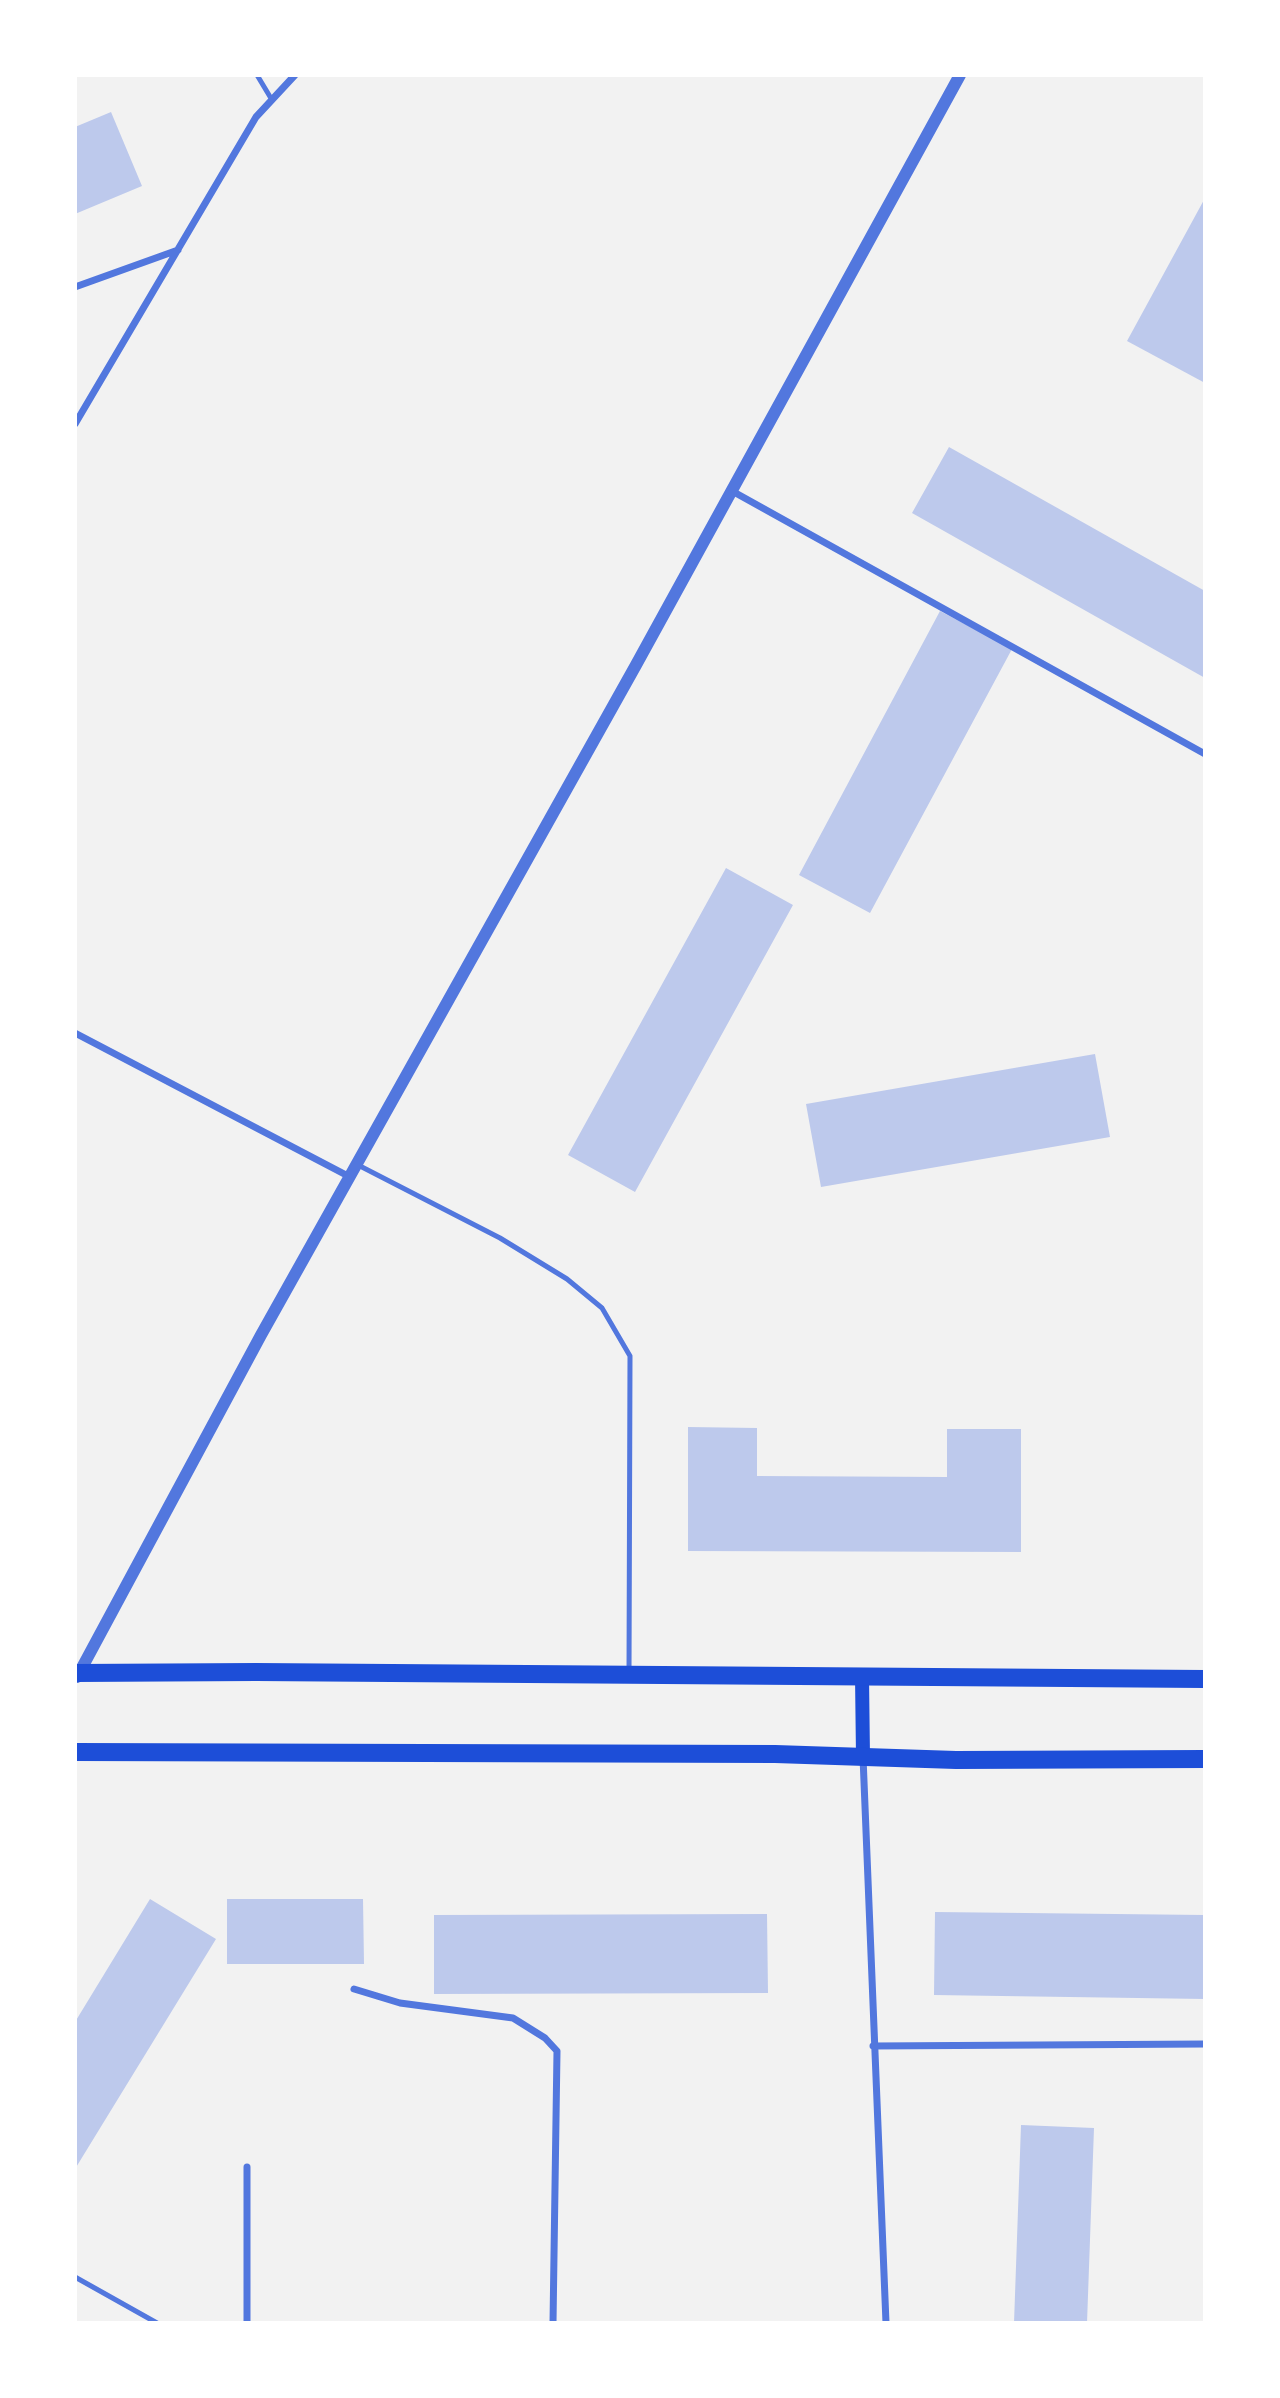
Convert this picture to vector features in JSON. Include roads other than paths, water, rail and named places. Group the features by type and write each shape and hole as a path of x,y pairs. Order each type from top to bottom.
{"main road":[{"path":"77,1675 1205,1679"},
{"path":"862,1676 863,1757"},
{"path":"75,1752 775,1754 957,1760 1205,1759"}],"street":[{"path":"75,424 256,117 295,75"},
{"path":"949,75 950,93"},
{"path":"77,1675 261,1335 732,491 960,75"},
{"path":"75,287 178,250"},
{"path":"732,491 1205,754"},
{"path":"75,1033 350,1177"},
{"path":"863,1757 886,2323"},
{"path":"354,1989 400,2003 513,2018 545,2038 557,2051 553,2323"},
{"path":"873,2046 1205,2044"},
{"path":"247,2166 247,2323"}],"lane":[{"path":"257,75 272,100"},
{"path":"356,1164 500,1238 567,1279 602,1308 630,1356 629,1675"},
{"path":"75,2277 157,2323"}]}
